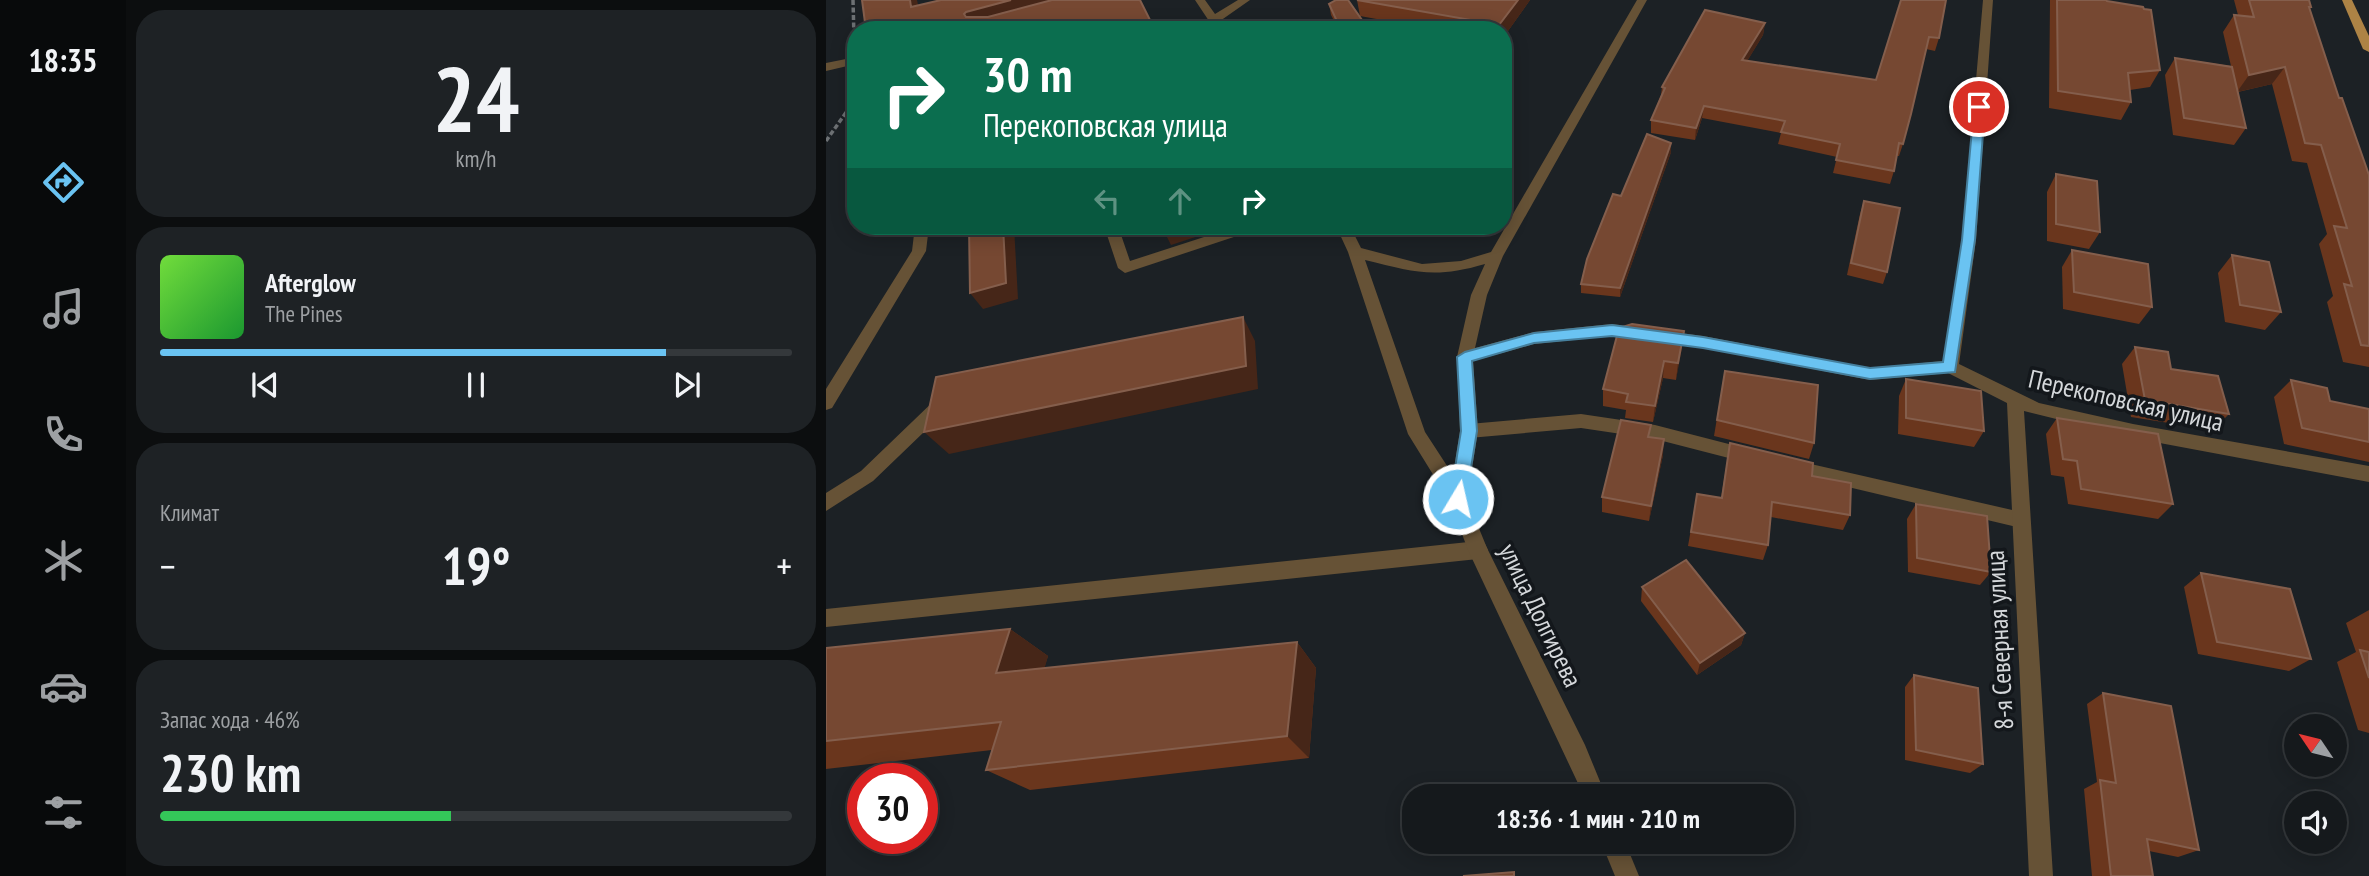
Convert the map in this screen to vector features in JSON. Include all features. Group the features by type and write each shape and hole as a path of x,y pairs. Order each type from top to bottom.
{"main road":[{"path":"2347,0 2369,49"}],"street":[{"path":"1200,0 1214,21"},
{"path":"1221,21 1245,0"},
{"path":"1512,228 1642,0"},
{"path":"1950,368 1969,240 1988,0"},
{"path":"826,67 847,62"},
{"path":"826,403 919,251 921,235"},
{"path":"1114,235 1125,268 1226,235"},
{"name":"улица Долгирева","path":"1347,235 1417,434 1458,499 1478,550 1590,784"},
{"path":"1458,499 1469,431 1465,357 1479,295 1508,235"},
{"path":"1355,253 1422,269 1461,266 1496,256"},
{"name":"Перекоповская улица","path":"1465,357 1534,338 1612,330 1703,342 1870,374 1950,368 1979,379 2015,401 2035,409 2133,431 2369,474"},
{"path":"826,503 867,476 960,385"},
{"name":"8-я Северная улица","path":"2015,401 2041,876"},
{"path":"1469,431 1581,421 1655,432 2021,520"},
{"path":"826,618 1478,550"},
{"path":"1618,854 1627,876"}],"building":[{"path":"862,0 910,0 911,7 941,0 1011,0 964,14 966,17 988,17 1052,0 1140,0 1150,21 865,21"},
{"path":"1336,0 1348,0 1363,21 1337,21 1329,4"},
{"path":"1357,0 1518,0 1502,21 1476,21"},
{"path":"1901,0 1946,0 1939,38 1929,37 1903,144 1899,143 1894,171 1836,160 1840,144 1781,132 1785,121 1704,106 1696,128 1651,120 1665,88 1662,87 1705,10 1765,23 1742,60 1876,80"},
{"path":"2057,0 2106,0 2151,10 2160,70 2128,73 2131,102 2058,91"},
{"path":"2249,0 2309,0 2339,98 2342,98 2369,175 2369,346 2361,345 2344,284 2352,286 2334,226 2347,228 2321,145 2305,143 2285,67 2249,75 2234,15 2254,17"},
{"path":"2175,58 2232,67 2246,128 2184,118"},
{"path":"1647,134 1671,143 1620,288 1581,284 1587,259 1613,194 1621,196"},
{"path":"2056,174 2097,181 2100,232 2056,224"},
{"path":"1864,201 1900,208 1887,272 1851,263"},
{"path":"969,235 1003,235 1006,283 970,293"},
{"path":"2072,250 2148,264 2152,307 2074,292"},
{"path":"2232,255 2269,262 2281,312 2240,305"},
{"path":"1243,317 1246,366 924,432 936,377"},
{"path":"1632,324 1684,331 1678,363 1664,361 1655,406 1626,402 1628,394 1603,389 1619,328"},
{"path":"2135,347 2168,352 2171,369 2218,376 2229,414 2145,400"},
{"path":"1725,371 1818,385 1814,443 1717,420"},
{"path":"1906,379 1981,391 1984,431 1906,418"},
{"path":"2291,380 2327,388 2330,401 2369,409 2369,442 2302,428"},
{"path":"2057,418 2158,434 2173,504 2081,489 2077,461 2063,459"},
{"path":"1621,420 1651,425 1648,437 1664,439 1651,506 1602,497"},
{"path":"1730,443 1813,463 1812,476 1851,483 1850,515 1772,502 1768,545 1691,532 1697,494 1722,498"},
{"path":"1916,504 1987,516 1991,572 1917,558"},
{"path":"1686,560 1745,633 1700,663 1642,587"},
{"path":"2201,573 2290,589 2311,659 2217,642"},
{"path":"1010,629 996,673 1297,642 1287,736 986,770 1001,722 826,741 826,648"},
{"path":"2360,650 2369,652 2369,678"},
{"path":"1914,675 1978,688 1983,764 1916,750"},
{"path":"2103,693 2171,706 2199,850 2147,839 2153,876 2111,876 2100,780 2116,783"},
{"path":"1514,872 1514,876 1463,876"}],"route":[{"path":"1458,499 1469,431 1465,357 1534,338 1612,330 1703,342 1870,374 1908,372 1930,367 1950,368 1969,240 1979,107"}]}
